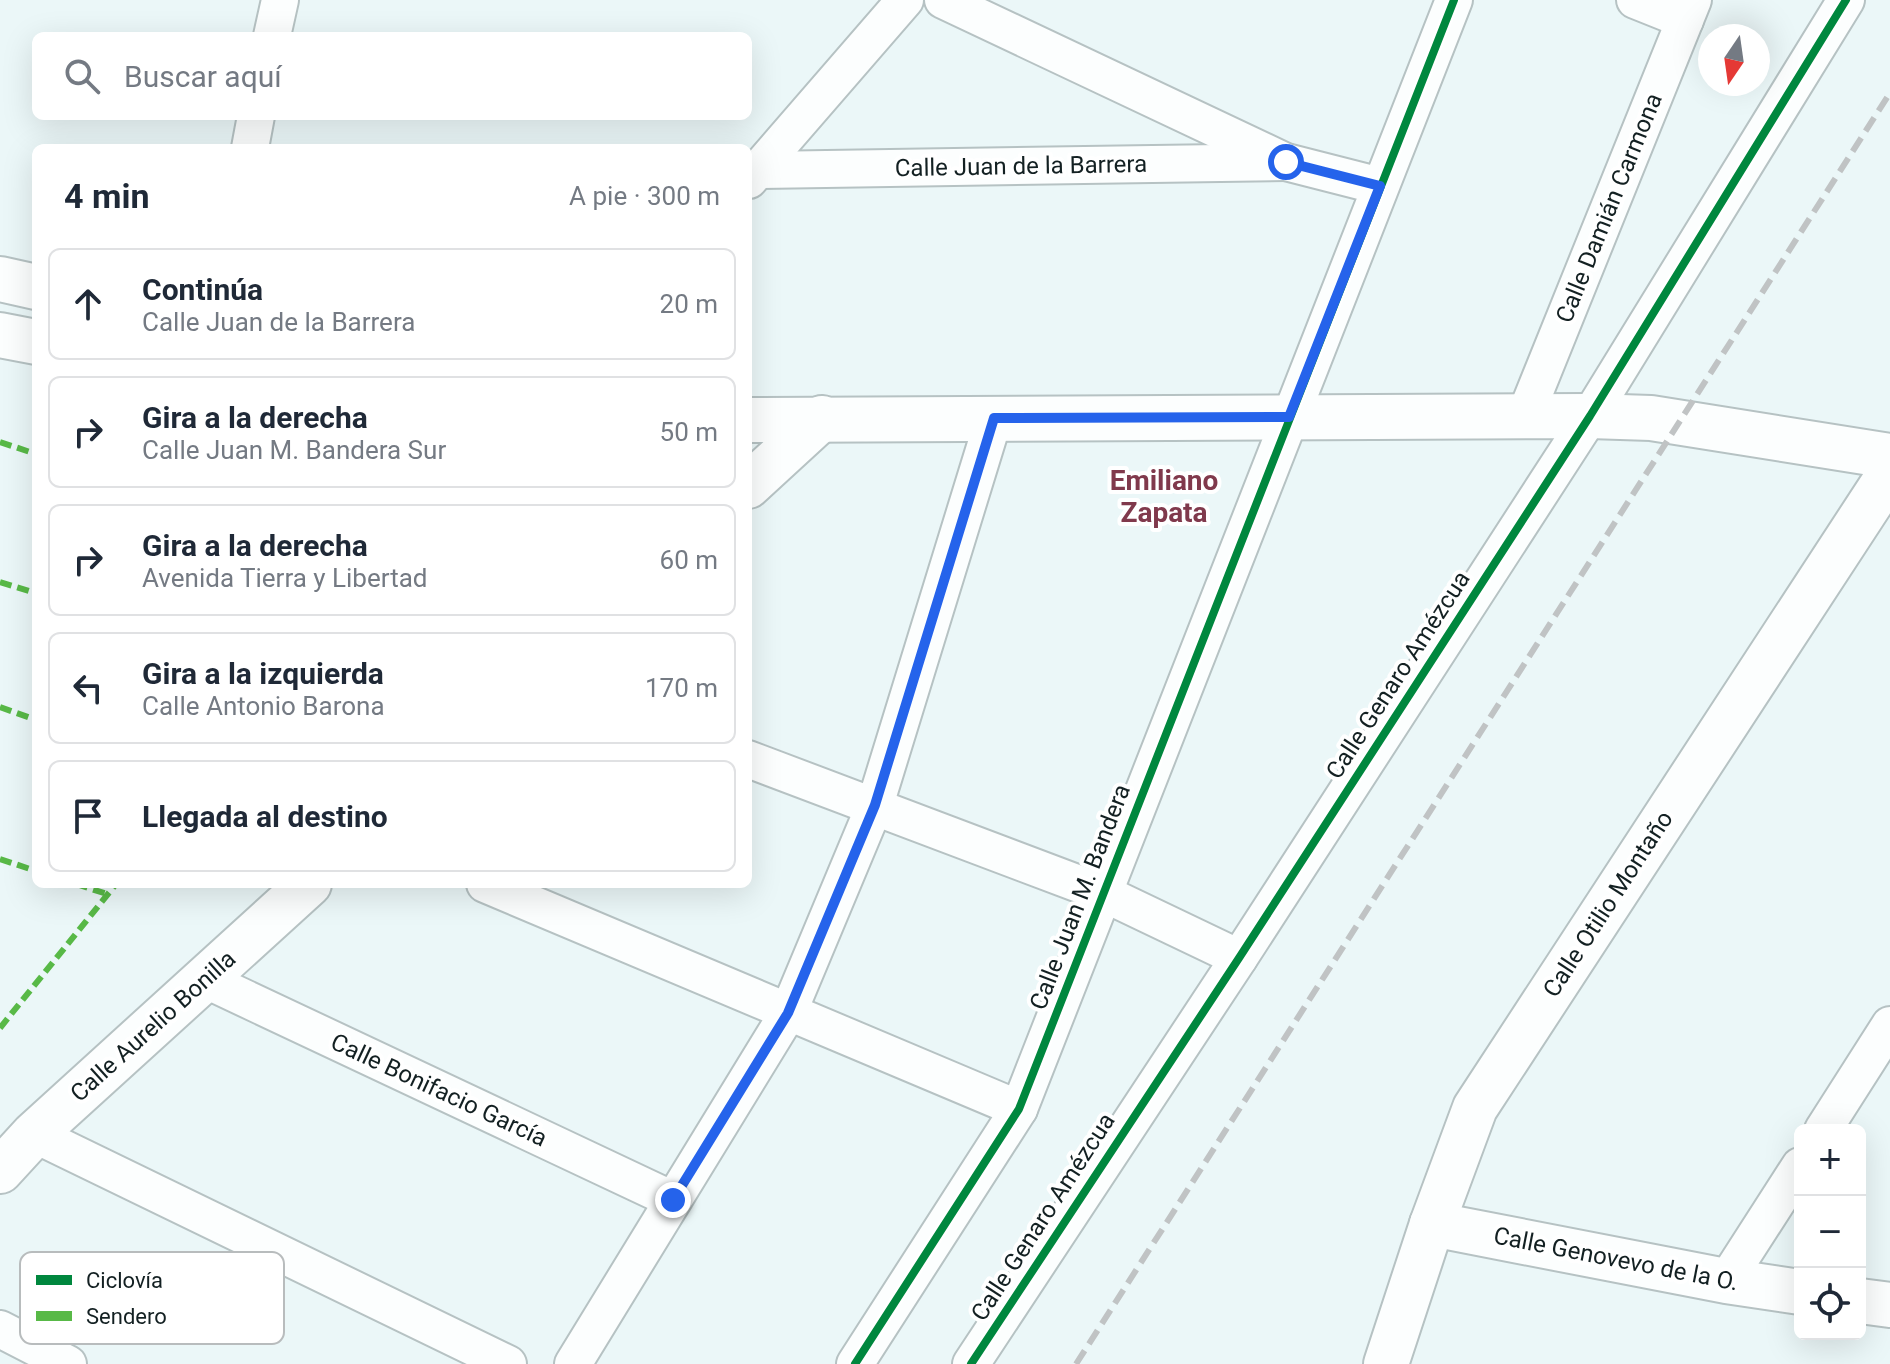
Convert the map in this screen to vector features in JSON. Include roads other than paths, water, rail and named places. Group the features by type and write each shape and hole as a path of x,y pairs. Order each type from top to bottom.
{"street":[{"path":"273,32 280,0"},
{"path":"752,176 905,0"},
{"name":"Calle Juan de la Barrera","path":"943,0 1286,162 1380,186"},
{"name":"Calle Juan M. Bandera","path":"855,1364 1019,1109 1454,0"},
{"path":"1635,0 1689,10"},
{"name":"Calle Genaro Amézcua","path":"971,1364 1239,958 1590,416 1846,0"},
{"name":"Calle Damián Carmona","path":"1525,416 1689,10"},
{"path":"251,144 255,120"},
{"name":"Calle Juan de la Barrera","path":"752,176 1286,162"},
{"path":"0,279 32,286"},
{"path":"0,335 32,341"},
{"path":"752,420 1590,416 1651,418 1890,456"},
{"path":"752,482 822,418"},
{"path":"573,1364 788,1013 875,805 994,418"},
{"name":"Calle Otilio Montaño","path":"1386,1364 1432,1224 1475,1108 1890,473"},
{"path":"752,760 1103,893 1239,958"},
{"name":"Calle Aurelio Bonilla","path":"0,1171 34,1134 305,888"},
{"path":"494,888 1019,1109"},
{"name":"Calle Bonifacio García","path":"204,979 673,1200"},
{"path":"1827,1124 1890,1025"},
{"path":"34,1134 277,1252"},
{"path":"1726,1281 1794,1175"},
{"name":"Calle Genovevo de la O.","path":"1432,1224 1726,1281 1794,1291"},
{"path":"284,1255 508,1364"},
{"path":"1866,1302 1890,1305"},
{"path":"0,1329 20,1339"},
{"path":"29,1344 68,1364"}],"railway":[{"path":"1076,1364 1890,93"}],"district":[{"name":"Emiliano Zapata","path":"1164,496"}]}
